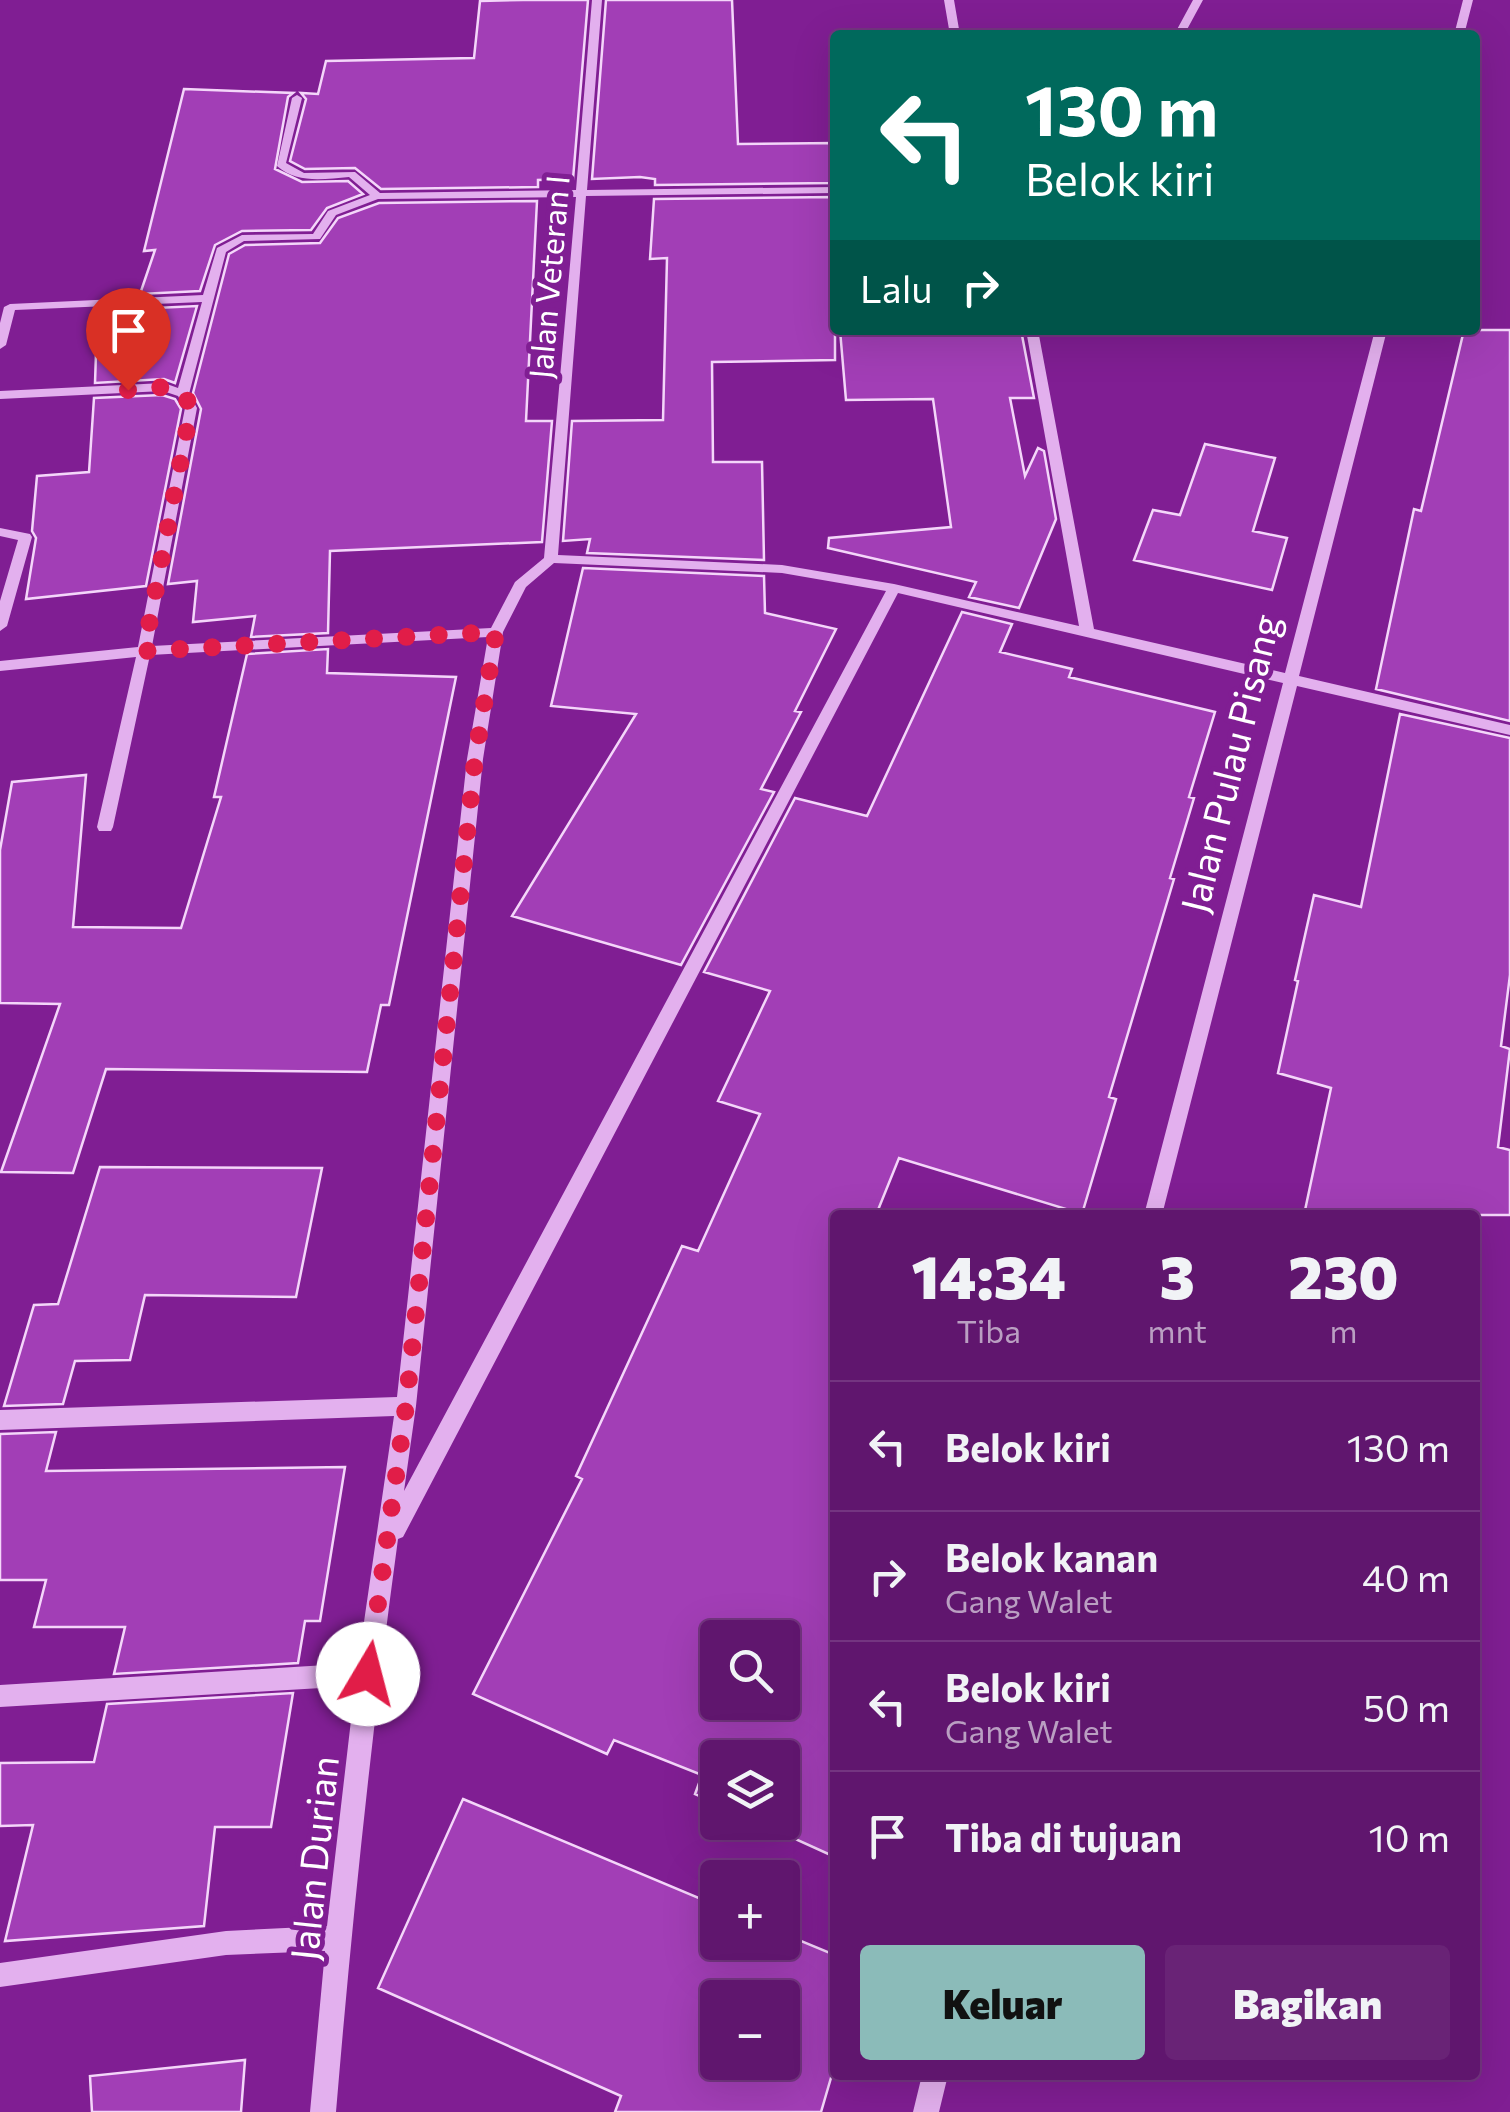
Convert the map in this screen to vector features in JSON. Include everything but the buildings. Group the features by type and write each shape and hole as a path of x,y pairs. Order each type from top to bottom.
{"street":[{"name":"Jalan Veteran I","path":"551,558 598,0"},
{"path":"949,0 954,30"},
{"path":"1182,30 1198,0"},
{"path":"1460,30 1468,0"},
{"path":"297,98 282,164 288,172 300,176 352,174 377,196"},
{"path":"105,827 191,408 184,394 221,250 242,238 316,237 332,213 377,196 830,190"},
{"path":"0,344 10,307 208,298"},
{"path":"1033,335 1087,630"},
{"name":"Jalan Pulau Pisang","path":"1154,1210 1380,335"},
{"path":"0,394 20,397 164,387 184,394"},
{"path":"0,532 25,538 0,626"},
{"path":"551,558 782,569 894,588 1510,730"},
{"name":"Jalan Durian","path":"323,2112 338,1938 368,1674 406,1406 475,759 496,632 520,585 551,558"},
{"path":"388,1543 894,588"},
{"path":"0,666 144,651 496,632"},
{"path":"0,1420 406,1406"},
{"path":"0,1696 368,1674"},
{"path":"0,1975 226,1943 338,1938"},
{"path":"926,2112 934,2080"}],"route":[{"path":"128,390 164,387 184,394 191,408 144,651 496,632 475,759 406,1406 368,1674"}]}
